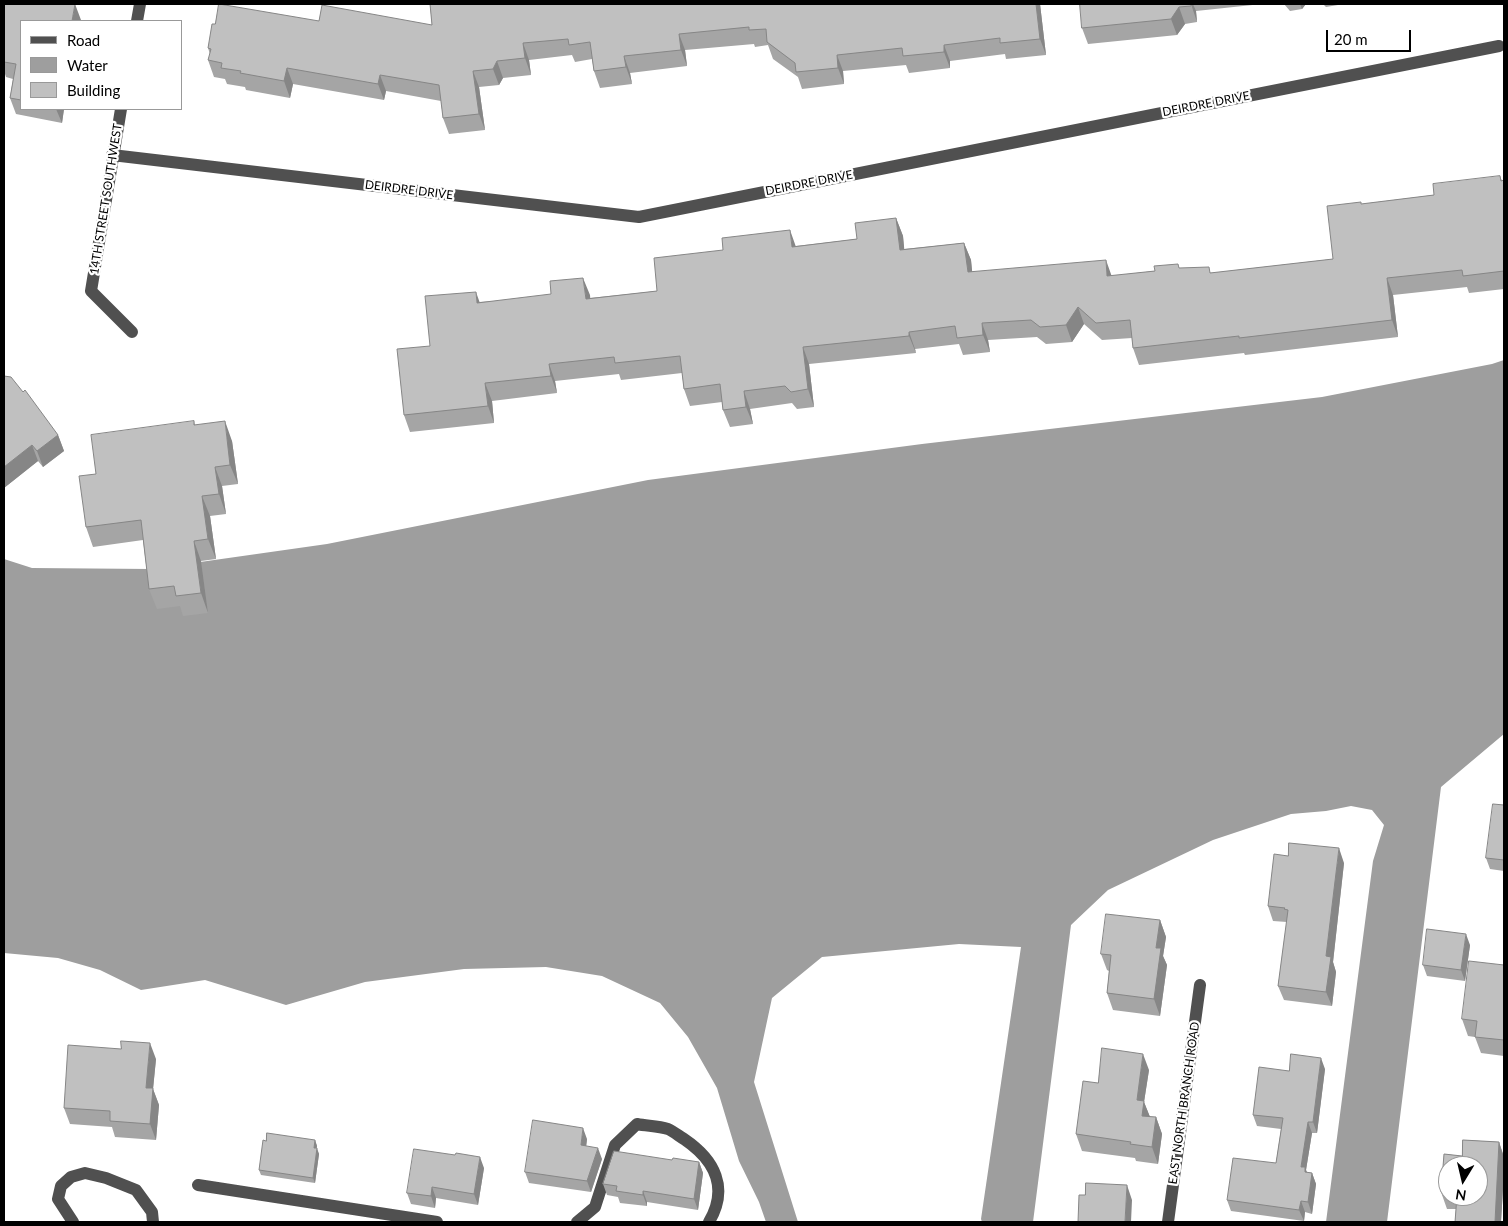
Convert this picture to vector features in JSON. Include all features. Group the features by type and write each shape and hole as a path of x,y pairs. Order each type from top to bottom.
{"street":[{"path":"137,20 140,4"},
{"name":"DEIRDRE DRIVE","path":"112,155 639,217 1499,46"},
{"name":"14TH STREET SOUTHWEST","path":"121,110 91,291 132,332"},
{"name":"EAST NORTH BRANCH ROAD","path":"1168,1222 1200,985"},
{"path":"578,1222 595,1206 615,1145 637,1124 669,1129 699,1149 710,1162 718,1182 718,1199 714,1214 709,1222"},
{"path":"73,1222 58,1198 61,1186 71,1177 85,1173 106,1178 136,1190 152,1212 153,1222"},
{"path":"198,1185 437,1222"}],"water":[{"path":"1504,360 1504,734 1441,787 1387,1222 1326,1222 1373,861 1384,825 1372,810 1351,806 1326,811 1291,814 1213,840 1108,890 1071,925 1033,1222 982,1222 981,1219 1021,947 959,944 822,957 772,998 754,1082 798,1222 766,1222 759,1202 739,1161 717,1088 688,1037 660,1003 602,976 546,967 464,969 365,982 286,1005 205,980 141,990 100,970 58,958 4,953 4,559 32,568 151,569 327,544 648,480 922,444 1322,397 1492,364"}],"building":[{"path":"4,4 75,4 72,20 20,20 20,100 10,98 16,64 4,62"},
{"path":"219,4 319,21 322,5 432,25 430,4 1036,4 1040,39 1000,43 1000,38 944,45 944,52 903,56 902,48 837,55 838,68 796,72 795,63 767,42 766,29 749,30 749,27 679,34 681,50 624,56 626,67 594,71 590,42 569,45 568,39 523,43 525,58 497,61 493,69 473,71 479,114 443,118 439,85 380,75 378,84 287,68 284,81 221,68 222,63 208,60 211,49 208,48 212,24 215,24"},
{"path":"1080,4 1191,4 1191,6 1179,7 1171,19 1082,28"},
{"path":"1500,176 1501,181 1504,180 1504,271 1463,276 1462,270 1387,278 1392,320 1133,348 1130,320 1096,323 1078,307 1066,325 1040,327 1031,320 982,323 983,335 957,338 955,326 909,332 909,336 803,347 808,389 791,392 785,386 744,391 746,407 723,410 720,384 684,389 680,356 615,363 614,357 549,364 551,376 485,383 488,406 404,415 397,349 430,346 425,296 476,292 477,303 551,294 550,281 583,278 586,299 657,291 654,258 723,250 722,238 790,230 792,247 857,239 855,223 896,218 900,250 964,243 968,272 1106,260 1107,276 1155,271 1154,266 1178,264 1179,268 1209,267 1210,273 1333,259 1327,206 1434,195 1433,184"},
{"path":"4,376 11,377 23,392 25,390 58,435 37,451 32,445 4,467"},
{"path":"194,421 194,425 225,421 230,465 215,467 219,494 202,496 208,539 194,541 201,593 176,596 174,586 149,589 141,520 86,527 79,476 96,474 91,435"},
{"path":"1493,804 1504,805 1504,860 1486,858"},
{"path":"1289,843 1339,848 1326,956 1331,957 1326,992 1278,986 1288,910 1268,906 1274,854 1288,856"},
{"path":"1106,914 1160,920 1156,948 1161,948 1154,999 1107,993 1111,955 1101,954"},
{"path":"1427,929 1466,934 1461,970 1423,965"},
{"path":"1469,961 1504,965 1504,1040 1475,1037 1477,1021 1462,1019"},
{"path":"121,1041 150,1043 146,1088 153,1088 150,1124 110,1121 110,1111 64,1108 68,1045 121,1049"},
{"path":"1102,1048 1143,1054 1137,1100 1144,1101 1142,1116 1156,1117 1152,1147 1076,1134 1083,1081 1098,1083"},
{"path":"1291,1054 1321,1058 1313,1122 1308,1122 1301,1167 1305,1167 1305,1172 1312,1173 1308,1202 1301,1201 1299,1210 1227,1200 1233,1158 1276,1163 1283,1118 1253,1115 1259,1067 1289,1071"},
{"path":"533,1120 583,1128 581,1145 598,1148 587,1181 525,1172"},
{"path":"267,1133 315,1140 314,1148 317,1148 313,1178 259,1170 263,1140 266,1141"},
{"path":"1463,1140 1499,1142 1495,1222 1455,1222 1456,1206 1488,1206 1488,1156 1462,1156"},
{"path":"414,1149 480,1157 474,1194 432,1187 431,1196 407,1193"},
{"path":"614,1151 699,1162 694,1199 643,1191 643,1195 616,1191 617,1186 603,1184"},
{"path":"1444,1154 1462,1156 1444,1156"},
{"path":"1086,1183 1127,1185 1125,1222 1078,1222 1079,1195 1085,1195"}]}
